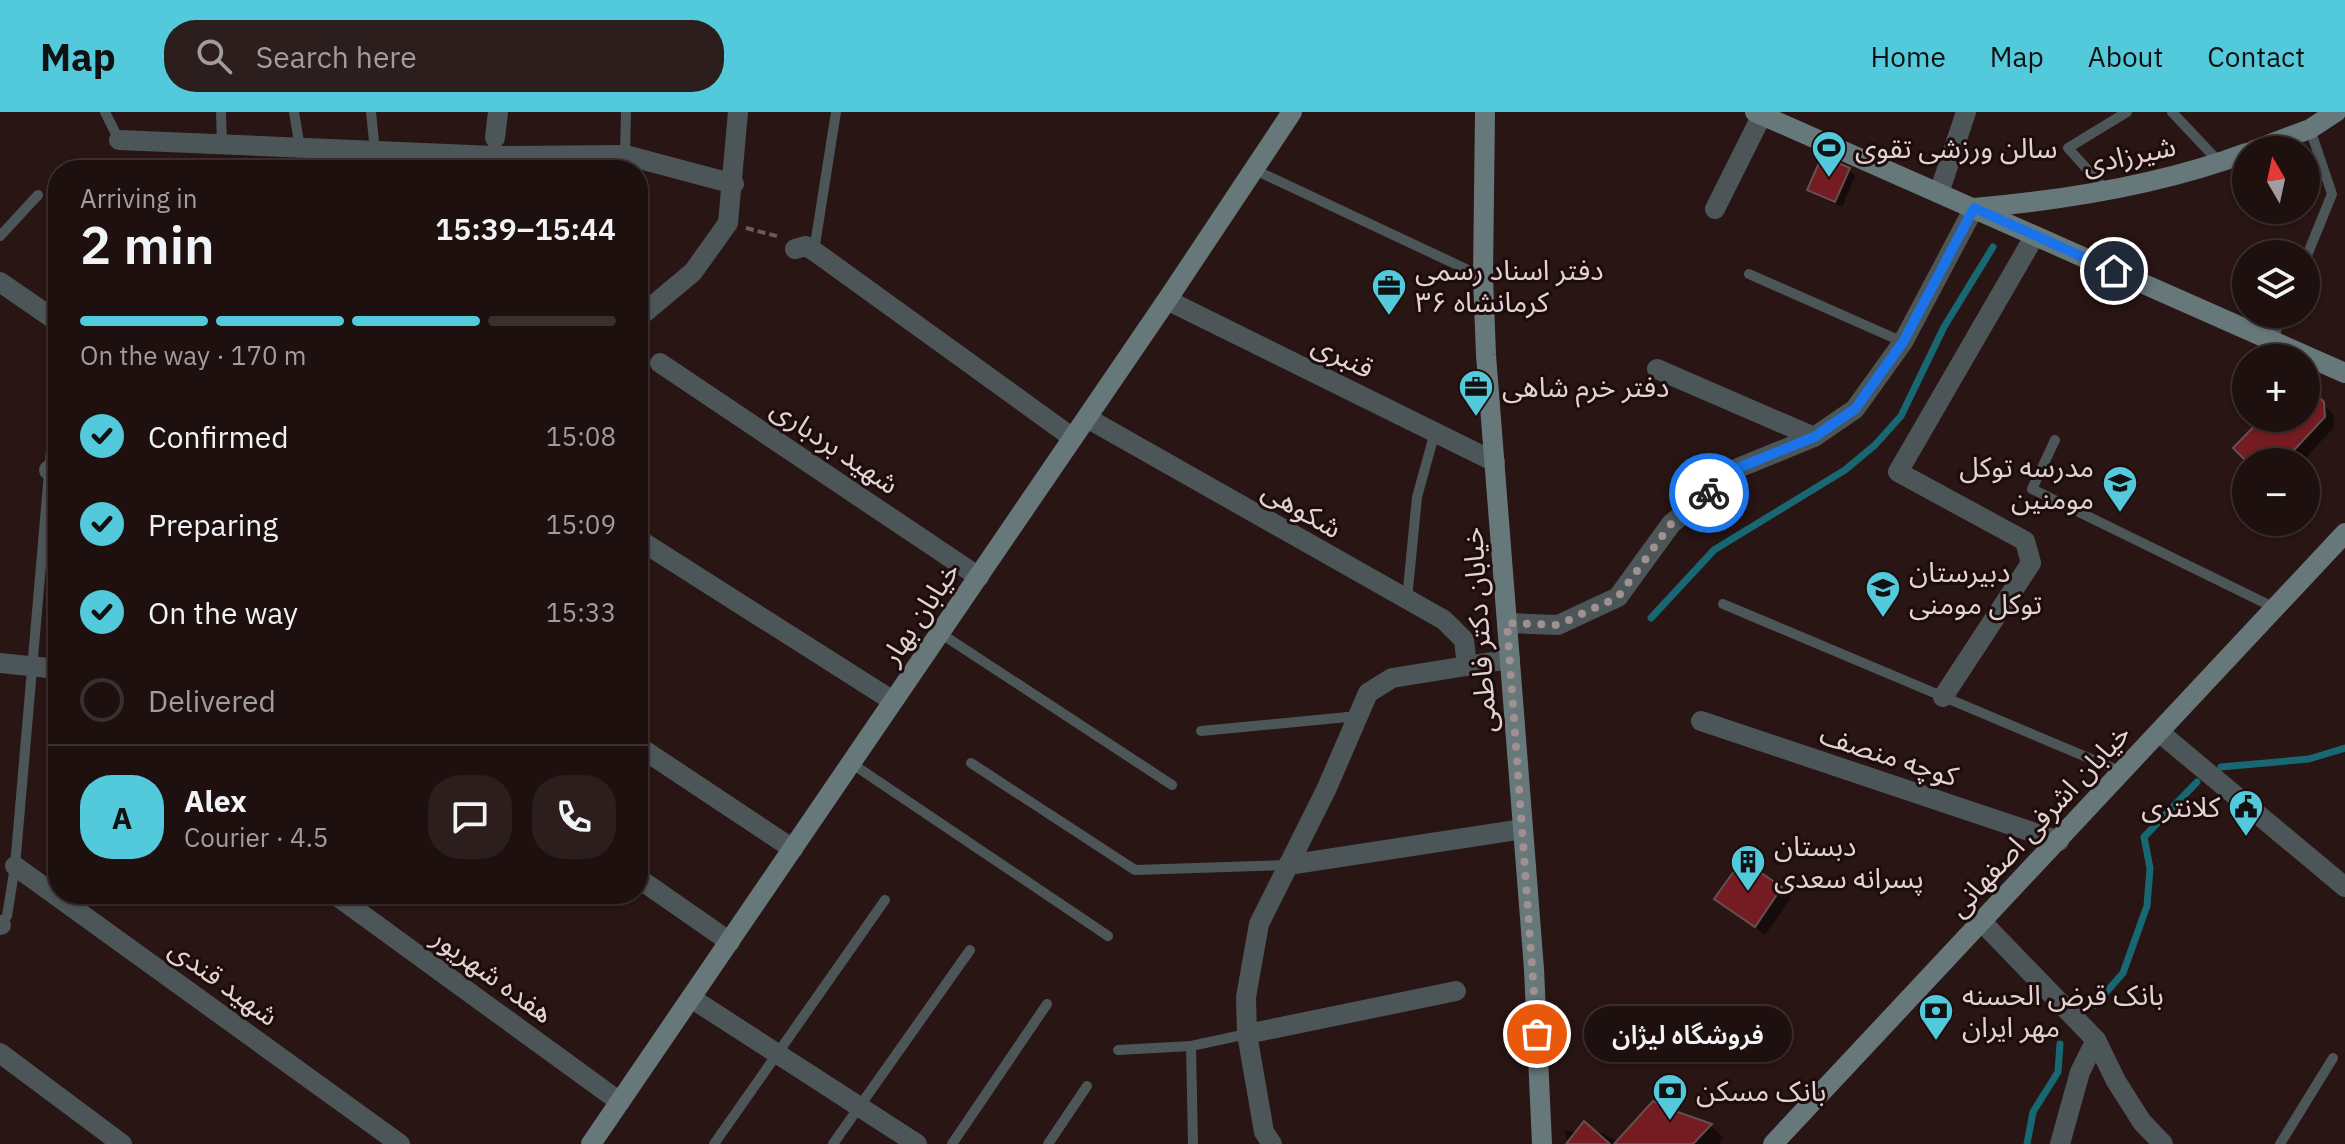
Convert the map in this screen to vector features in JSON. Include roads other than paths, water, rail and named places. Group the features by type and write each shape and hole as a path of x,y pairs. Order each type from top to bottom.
{"main road":[{"name":"خیابان بهار","path":"591,1144 1292,112"},
{"name":"خیابان دکتر فاطمی","path":"1485,112 1483,277 1534,969 1542,1144"},
{"path":"2291,136 2310,129 2336,112"},
{"path":"1760,113 2345,373"},
{"name":"شیرزادی","path":"1974,208 2045,202 2165,178 2232,158"},
{"name":"خیابان اشرفی اصفهانی","path":"1773,1144 2345,533"}],"street":[{"path":"495,138 498,112"},
{"path":"648,310 693,272 728,223 734,184 738,112"},
{"path":"1939,193 1966,112"},
{"path":"1715,209 1760,113"},
{"path":"119,140 375,151 398,160"},
{"path":"598,160 625,155 644,160"},
{"path":"648,161 734,184"},
{"path":"1507,623 1558,625 1618,597 1671,524 1738,468 1814,437 1855,409 1903,342 1974,208"},
{"path":"1943,697 2031,563 2025,541 1898,472 2034,237"},
{"path":"805,249 1073,438"},
{"path":"0,282 48,315"},
{"name":"قنبری","path":"1167,300 1495,462"},
{"name":"شهید بردباری","path":"660,363 979,577"},
{"path":"1657,369 1814,437"},
{"name":"شکوهی","path":"1087,418 1444,620 1464,640 1467,666"},
{"path":"648,545 893,701"},
{"path":"1272,1144 1264,1132 1247,1034 1246,997 1259,924 1326,790 1368,693 1392,678 1510,659"},
{"path":"0,663 48,668"},
{"name":"کوچه منصف","path":"1701,721 2059,841"},
{"path":"2159,732 2345,887"},
{"path":"648,753 793,849"},
{"path":"1288,865 1523,829"},
{"name":"شهید قندی","path":"15,866 48,890"},
{"path":"648,885 730,942"},
{"name":"شهید قندی","path":"68,904 400,1144"},
{"name":"هفده شهریور","path":"348,904 620,1102"},
{"path":"1982,922 2096,1040 2122,1091 2142,1122 2163,1144"},
{"path":"1247,1034 1456,991"},
{"path":"691,998 917,1144"},
{"path":"2060,1144 2080,1072 2096,1040"},
{"path":"0,1053 122,1144"}],"lane":[{"path":"105,112 119,140"},
{"path":"221,112 222,144"},
{"path":"294,112 300,148"},
{"path":"371,112 375,151"},
{"path":"625,155 626,112"},
{"path":"805,249 836,112"},
{"path":"2105,189 2068,148 2127,112"},
{"path":"2172,112 2220,163"},
{"path":"2310,129 2332,194 2313,240"},
{"path":"329,160 335,149"},
{"path":"1255,170 1483,277"},
{"path":"0,236 38,195"},
{"path":"1749,274 1903,342"},
{"path":"2272,341 2277,328"},
{"path":"1406,600 1417,497 1435,432"},
{"path":"2055,440 2032,489 2275,608"},
{"path":"0,925 7,916 15,866 48,531"},
{"path":"1723,604 2122,772"},
{"path":"940,633 1172,785"},
{"path":"1201,731 1358,716"},
{"path":"851,763 1108,936"},
{"path":"971,763 1135,870 1288,865"},
{"path":"714,1144 885,900"},
{"path":"833,1144 970,950"},
{"path":"952,1144 1047,1004"},
{"path":"1118,1050 1191,1046 1247,1034"},
{"path":"1191,1046 1193,1144"},
{"path":"2280,1144 2333,1058"},
{"path":"1048,1144 1087,1086"}],"waterway":[{"path":"1651,618 1714,550 1845,470 1875,445 1901,416 1944,327 1993,247"},
{"path":"2221,767 2309,759 2345,748"},
{"path":"2095,1005 2123,973 2147,906 2150,868 2144,837 2197,782"},
{"path":"2027,1144 2033,1112 2058,1072 2060,1044"}],"place":[{"name":"سالن ورزشی تقوی","path":"1829,179"},
{"name":"دفتر اسناد رسمی ۳۶ کرمانشاه","path":"1389,317"},
{"name":"دفتر خرم شاهی","path":"1476,418"},
{"name":"مدرسه توکل مومنین","path":"2120,514"},
{"name":"دبیرستان توکل مومنی","path":"1883,619"},
{"name":"کلانتری","path":"2246,838"},
{"name":"دبستان پسرانه سعدی","path":"1748,893"},
{"name":"فروشگاه لیژان","path":"1537,1034"},
{"name":"بانک قرض الحسنه مهر ایران","path":"1936,1042"},
{"name":"بانک مسکن","path":"1670,1122"}]}
